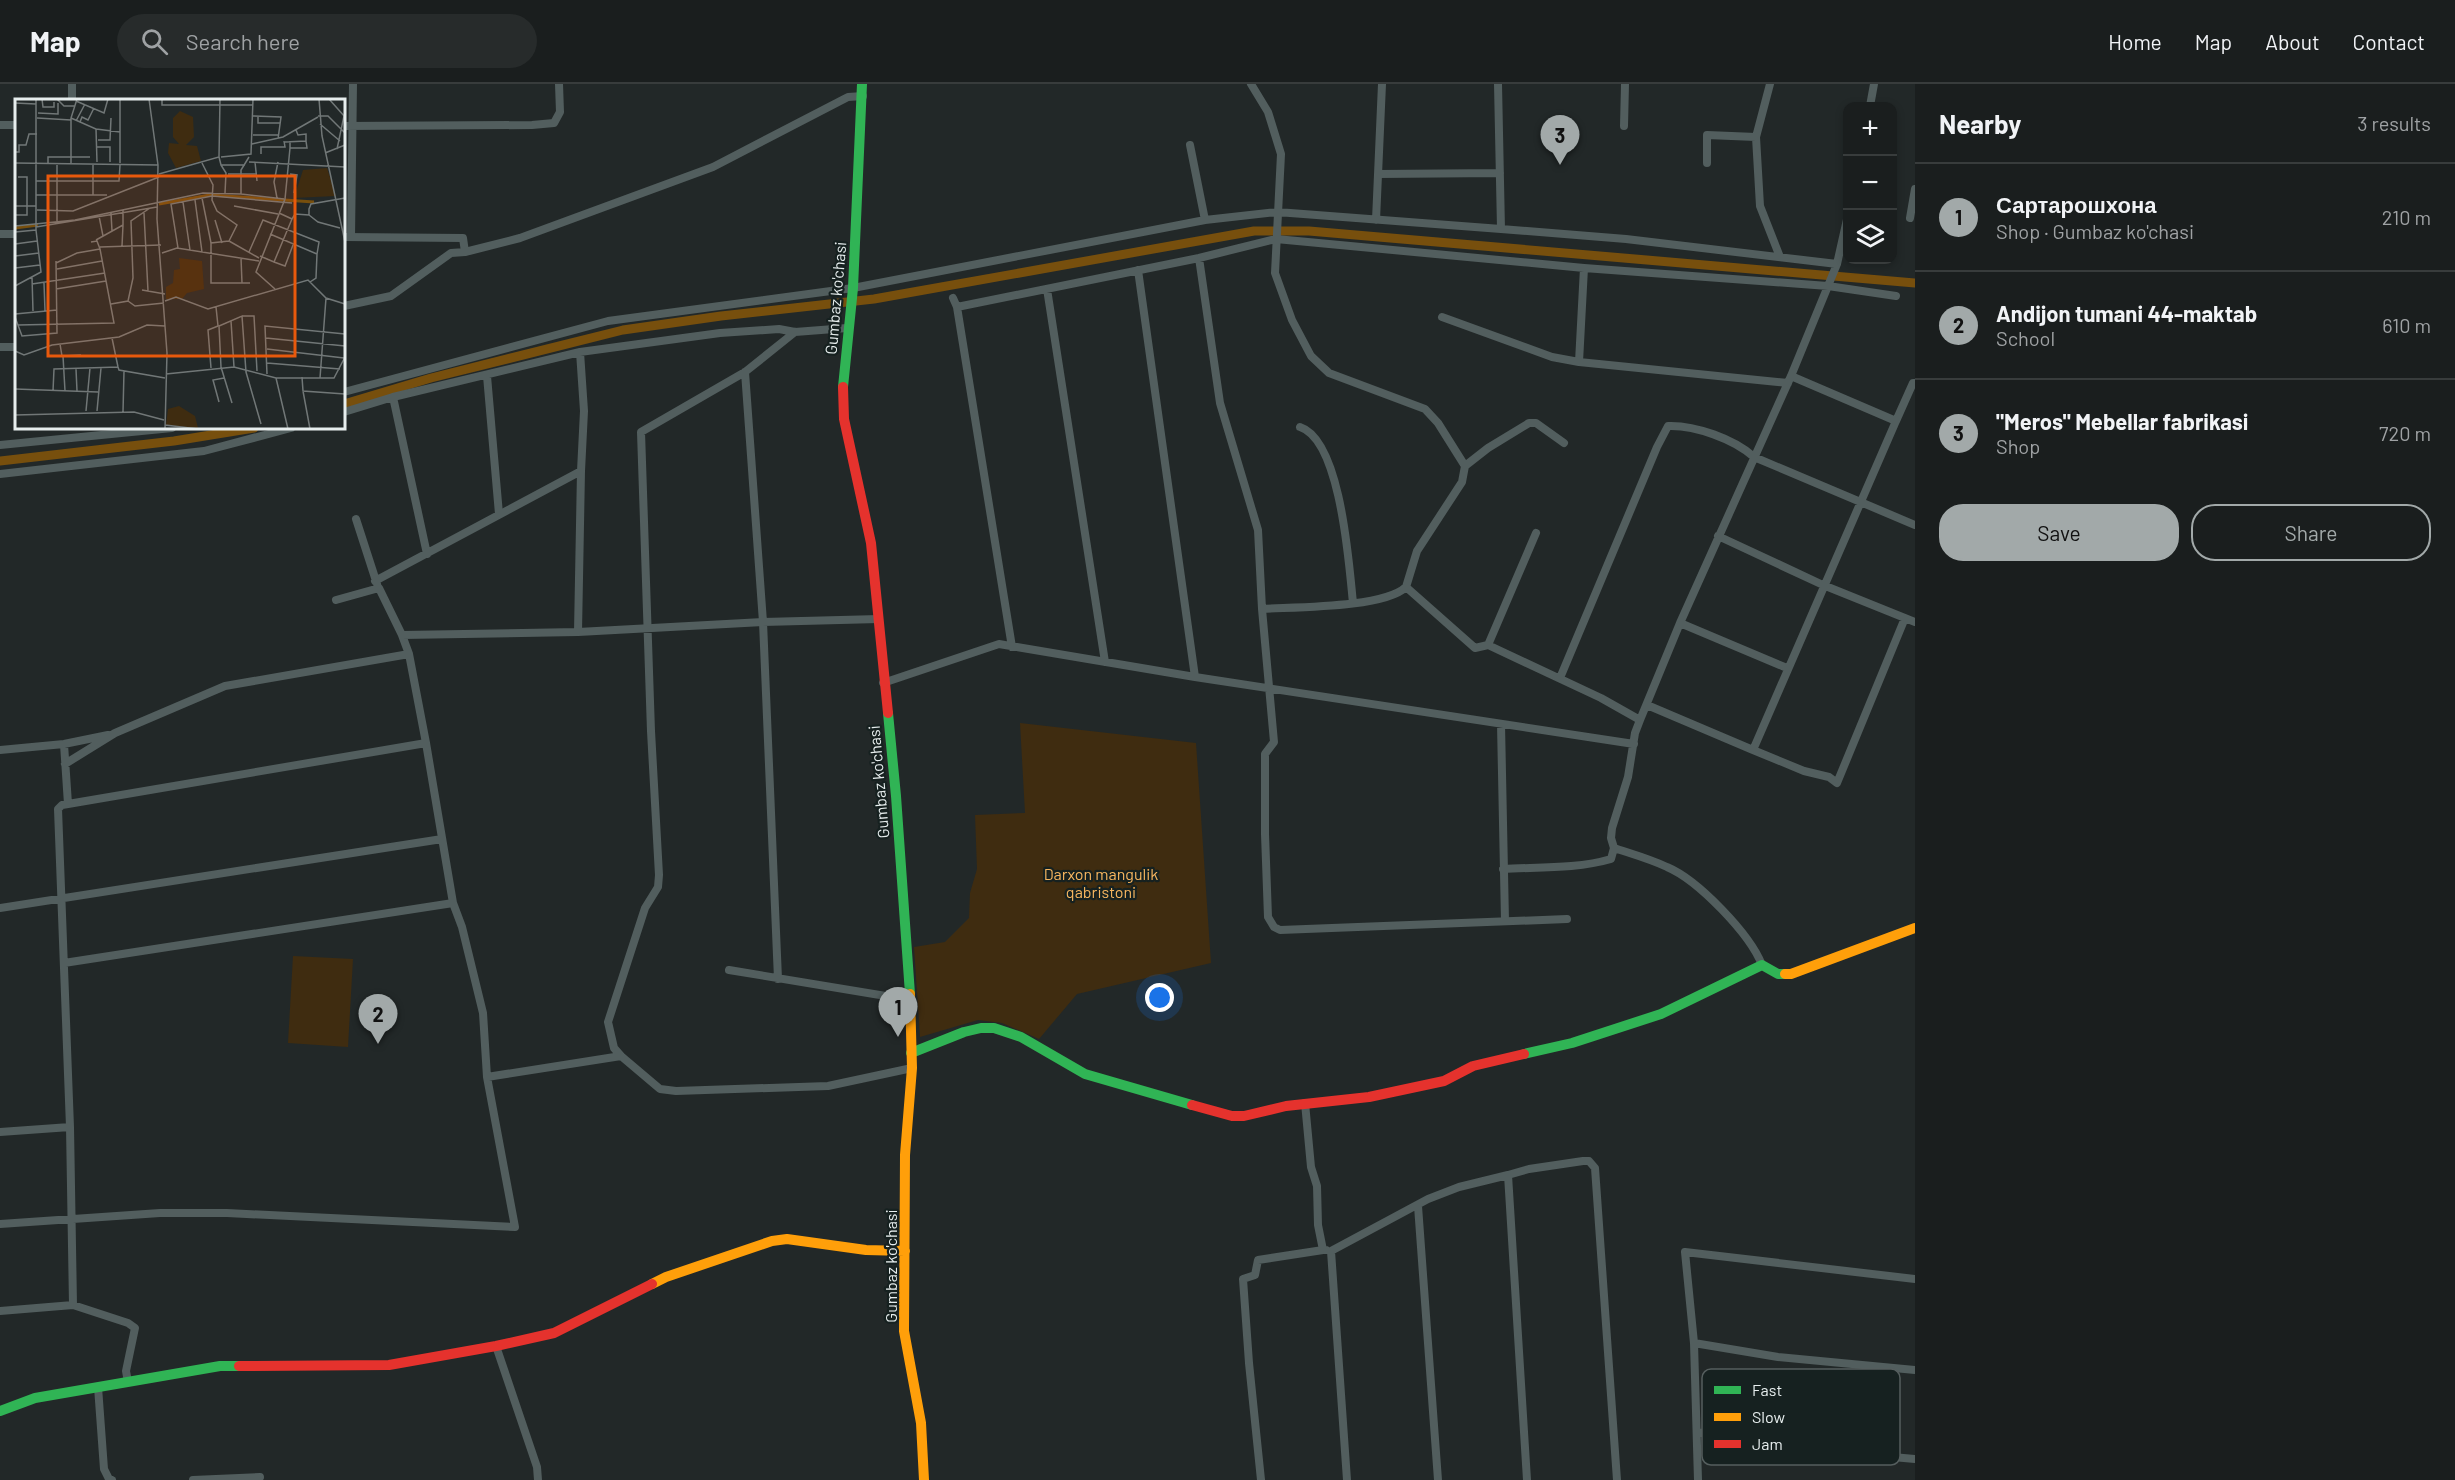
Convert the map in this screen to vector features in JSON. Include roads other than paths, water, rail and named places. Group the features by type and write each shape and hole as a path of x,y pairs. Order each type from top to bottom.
{"street":[{"path":"353,84 347,237 463,238 465,252"},
{"path":"345,126 554,123 560,112 559,84"},
{"name":"Gumbaz ko'chasi","path":"862,84 853,288 843,379 844,419 871,543 883,683 896,796 910,1000 912,1068 905,1155 904,1331 921,1423 924,1480"},
{"path":"1251,84 1268,112 1281,154 1275,273 1292,320 1311,356 1329,373 1425,409 1438,423 1465,466"},
{"path":"1376,220 1382,84"},
{"path":"1498,84 1501,229"},
{"path":"1624,126 1625,84"},
{"path":"1770,84 1756,137 1760,206 1780,257"},
{"path":"1871,102 1874,84"},
{"path":"345,306 391,296 406,288 451,253 465,252 520,238 616,201 679,181 713,167 848,97 863,96"},
{"path":"1707,164 1707,135 1756,137"},
{"path":"1190,145 1205,220"},
{"path":"1378,174 1500,173"},
{"path":"1910,218 1915,189"},
{"path":"345,392 608,321 853,288 1205,220 1277,215 1376,220 1626,239 1838,264"},
{"path":"957,307 1199,258 1276,236 1584,268 1828,286 1896,296"},
{"path":"1503,869 1582,865 1611,859 1614,848 1611,838 1612,828 1628,777 1640,720 1680,622 1789,380 1838,264 1843,240"},
{"path":"1199,258 1220,403 1258,530 1262,609 1274,742 1265,754 1266,908 1268,917 1274,927 1280,930 1567,920"},
{"path":"1579,362 1584,268"},
{"path":"1138,270 1195,677"},
{"path":"1047,289 1105,662"},
{"path":"953,298 957,307 1012,646"},
{"path":"1442,317 1552,357 1579,362 1789,380 1896,421"},
{"path":"345,412 393,397 580,352 720,333 779,329 795,332 848,328"},
{"path":"795,332 745,372 641,432 647,627 659,875 658,887 645,909 608,1022 614,1048 660,1089 676,1091 828,1086 912,1068"},
{"path":"578,632 584,411 580,352"},
{"path":"745,372 764,622 778,979"},
{"path":"487,376 499,514"},
{"path":"1753,750 1786,668 1913,382 1915,383"},
{"path":"393,397 427,554"},
{"path":"1262,609 1353,603 1393,596 1406,587 1417,551 1462,482 1465,466 1488,448 1529,423 1536,423 1564,443"},
{"path":"1560,678 1666,428 1670,425 1716,436 1746,450 1754,457 1915,525"},
{"path":"1300,427 1308,430 1314,436 1326,456 1343,519 1353,603"},
{"path":"75,429 75,437"},
{"path":"0,445 161,429"},
{"path":"0,474 204,451 287,429"},
{"path":"336,600 377,584 499,514 581,471"},
{"path":"0,1224 160,1213 515,1227 487,1077 483,1013 462,927 453,903 409,654 377,584 356,519"},
{"path":"1488,645 1536,533"},
{"path":"1718,536 1823,585 1915,622"},
{"path":"1406,587 1469,645 1478,648 1488,645 1560,678 1640,720"},
{"path":"1647,705 1804,771 1829,777 1837,783 1905,618"},
{"path":"402,636 578,632 647,627 879,619"},
{"path":"1680,622 1786,668"},
{"path":"883,683 999,644 1195,677 1634,744"},
{"path":"64,764 116,733 225,687 409,654"},
{"path":"1501,724 1505,921"},
{"path":"0,750 64,744 116,733"},
{"path":"73,1305 70,1126 58,809 62,805 426,743"},
{"path":"64,744 68,804"},
{"path":"0,908 442,839"},
{"path":"1614,848 1669,867 1702,891 1732,920 1757,952 1762,965 1778,974 1791,974 1915,928"},
{"path":"64,963 453,903"},
{"path":"911,1053 974,1029 991,1028 1030,1042 1068,1067 1085,1074 1219,1114 1244,1116 1305,1103 1369,1097 1444,1081 1473,1066 1572,1043 1661,1014 1762,965"},
{"path":"729,970 910,1000"},
{"path":"487,1077 621,1056"},
{"path":"1305,1103 1311,1167 1317,1186 1318,1225 1327,1251 1347,1480"},
{"path":"0,1132 70,1126"},
{"path":"1261,1480 1243,1279 1255,1275 1258,1260 1327,1251 1428,1199 1459,1187 1529,1169 1583,1161 1589,1161 1595,1168 1617,1480"},
{"path":"1508,1175 1527,1480"},
{"path":"1418,1206 1438,1480"},
{"path":"0,1411 35,1398 220,1366 389,1365 496,1346 554,1333 666,1276 772,1241 787,1239 866,1250 905,1251"},
{"path":"1698,1480 1694,1343 1685,1252 1915,1278"},
{"path":"0,1311 73,1305 128,1323 135,1328 126,1371 128,1382"},
{"path":"1694,1343 1778,1357 1915,1370"},
{"path":"496,1346 537,1467 538,1480"},
{"path":"98,1387 104,1469 109,1479 112,1480"},
{"path":"1697,1431 1702,1432"},
{"path":"1900,1458 1915,1459"},
{"path":"193,1480 260,1477"}],"waterway":[{"path":"345,404 431,378 623,330 721,316 874,299 1254,231 1309,231 1915,283"},
{"path":"0,461 174,441 248,429"}],"place":[{"name":"\"Meros\" Mebellar fabrikasi","path":"1560,165"},
{"name":"Сартарошхона","path":"898,1037"},
{"name":"Andijon tumani 44-maktab","path":"378,1044"}],"park label":[{"name":"Darxon mangulik qabristoni","path":"1101,882"}]}
